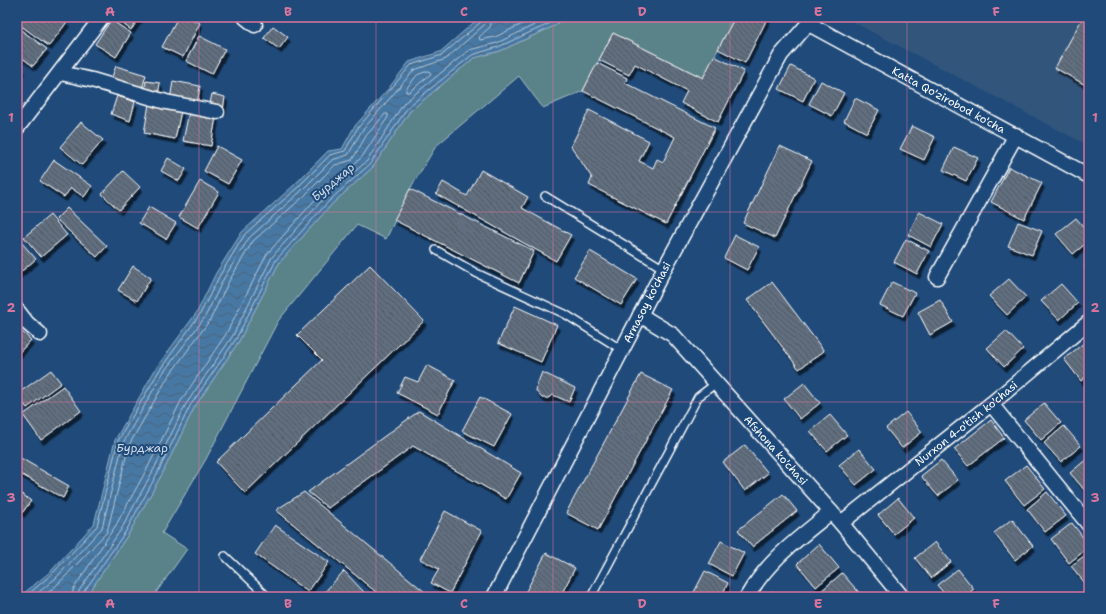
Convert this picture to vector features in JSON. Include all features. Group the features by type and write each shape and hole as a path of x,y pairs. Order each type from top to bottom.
{"street":[{"path":"17,128 61,73 102,17"},
{"name":"Katta Qo'zirobod ko'cha","path":"811,20 1089,176"},
{"name":"Arnasoy ko'chasi","path":"494,597 664,269 781,55 811,20"},
{"path":"61,73 92,80 166,102 217,112"},
{"path":"937,277 1016,135"},
{"path":"17,310 27,323 40,334"},
{"name":"Afshona ko'chasi","path":"640,315 673,335 715,384 831,512 902,597"},
{"name":"Nurxon 4-o'tish ko'chasi","path":"841,524 991,404 1089,322"},
{"path":"991,404 1086,517"},
{"path":"747,597 760,576 776,557 831,512"}],"lane":[{"path":"545,196 664,269"},
{"path":"436,250 476,273 565,314 622,350"},
{"path":"591,597 698,397 715,384"},
{"path":"226,556 268,597"}],"shaded area":[{"path":"853,17 1089,17 1089,146 851,21"}],"green space":[{"path":"561,17 735,17 703,78 613,33 583,91 543,108 519,76 436,146 410,189 386,239 357,225 278,321 206,459 162,533 187,549 153,597 86,597 129,533 162,474 194,408 239,341 279,263 332,204 373,167 410,111 474,58 500,51 556,25"}],"water":[{"name":"Бурджар","path":"480,17 561,17 556,25 500,51 474,58 410,111 373,167 332,204 279,263 239,341 194,408 162,474 129,533 86,597 19,597 50,572 94,524 115,440 156,368 197,312 216,273 242,232 293,186 328,151 342,149 354,127 388,89 409,62 440,52"}],"building":[{"path":"17,17 61,17 67,22 49,46 17,23"},
{"path":"114,17 140,17 131,30"},
{"path":"178,17 188,17 200,23 183,57 162,47"},
{"path":"735,17 768,17 745,63 718,49"},
{"path":"1083,17 1089,17 1089,87 1055,68"},
{"path":"111,20 131,33 116,57 95,44"},
{"path":"273,26 288,37 279,49 264,38"},
{"path":"17,27 47,49 33,66 17,54"},
{"path":"613,33 703,78 714,56 744,71 718,122 681,103 687,91 635,64 629,75 599,60"},
{"path":"199,36 225,49 212,74 186,61"},
{"path":"597,63 627,78 625,83 715,128 666,224 589,185 592,178 571,146 589,110 649,141 639,161 653,168 657,159 663,162 675,137 583,91"},
{"path":"17,65 22,69 17,76"},
{"path":"116,66 146,75 141,92 110,82"},
{"path":"791,66 814,78 803,101 779,89"},
{"path":"146,81 160,83 158,96 144,93"},
{"path":"173,81 200,86 197,105 170,100"},
{"path":"821,81 844,93 832,116 809,104"},
{"path":"212,94 225,97 223,110 209,108"},
{"path":"117,96 135,102 130,121 111,114"},
{"path":"855,98 879,110 867,133 844,121"},
{"path":"149,104 181,111 175,139 144,133"},
{"path":"189,112 216,117 211,146 183,141"},
{"path":"81,122 103,140 82,165 60,147"},
{"path":"912,126 935,137 924,160 900,149"},
{"path":"217,146 242,160 228,184 204,171"},
{"path":"780,146 812,161 775,238 743,223"},
{"path":"954,147 978,158 966,181 943,170"},
{"path":"168,158 186,169 179,181 161,171"},
{"path":"54,160 92,186 84,197 71,188 64,197 40,181"},
{"path":"1009,167 1042,183 1024,219 991,202"},
{"path":"481,170 528,197 522,208 571,235 556,261 436,194 443,182 467,196"},
{"path":"123,171 140,187 119,210 102,194"},
{"path":"200,181 219,192 198,228 179,217"},
{"path":"410,189 534,251 519,283 394,220"},
{"path":"149,207 176,223 166,239 139,223"},
{"path":"67,208 107,246 97,257 56,219"},
{"path":"919,212 943,224 931,247 908,235"},
{"path":"50,215 67,235 41,257 24,237"},
{"path":"1076,218 1089,233 1089,241 1073,254 1056,234"},
{"path":"1018,222 1042,231 1032,255 1008,246"},
{"path":"735,235 759,247 747,270 724,258"},
{"path":"906,239 929,251 917,274 894,262"},
{"path":"21,242 36,259 17,275 17,246"},
{"path":"590,251 637,279 621,305 574,277"},
{"path":"1089,262 1089,271 1084,266"},
{"path":"370,265 424,321 245,493 216,462 322,360 297,335"},
{"path":"133,266 151,278 137,301 118,290"},
{"path":"1009,279 1026,297 1007,315 989,296"},
{"path":"772,282 824,351 799,369 747,300"},
{"path":"892,282 915,293 903,316 880,305"},
{"path":"1061,284 1078,303 1059,320 1041,301"},
{"path":"940,300 953,322 930,335 918,312"},
{"path":"515,306 557,325 541,362 498,343"},
{"path":"19,329 31,340 17,355 17,332"},
{"path":"1006,331 1023,349 1004,367 987,348"},
{"path":"1089,339 1089,374 1081,381 1064,359"},
{"path":"427,365 455,380 438,414 397,393 405,377 418,382"},
{"path":"51,370 61,383 27,408 17,394"},
{"path":"542,372 575,388 569,402 553,395 548,398 542,398 539,395 536,391"},
{"path":"641,374 673,390 598,530 566,513"},
{"path":"804,383 820,403 800,419 784,399"},
{"path":"63,386 81,411 41,440 23,415"},
{"path":"480,397 512,414 494,447 462,431"},
{"path":"1044,403 1061,423 1041,440 1024,420"},
{"path":"419,411 521,473 506,499 413,446 328,508 308,492"},
{"path":"906,412 922,432 902,448 886,428"},
{"path":"830,415 847,435 827,451 810,431"},
{"path":"991,420 1004,438 968,466 954,449"},
{"path":"1064,426 1081,446 1061,462 1044,443"},
{"path":"745,445 768,473 745,491 723,462"},
{"path":"859,449 876,469 856,485 839,465"},
{"path":"17,456 69,486 63,498 17,472"},
{"path":"1089,457 1089,491 1087,493 1070,473"},
{"path":"941,460 958,480 938,496 921,476"},
{"path":"1026,465 1045,489 1024,505 1005,481"},
{"path":"17,490 31,501 22,513 17,509"},
{"path":"304,492 431,597 382,597 276,510"},
{"path":"1047,492 1066,516 1045,532 1027,509"},
{"path":"783,494 797,511 752,547 738,530"},
{"path":"898,498 914,518 894,534 878,515"},
{"path":"445,511 482,531 450,593 431,583 439,569 420,559"},
{"path":"1012,519 1033,546 1015,560 994,533"},
{"path":"1072,523 1089,547 1069,563 1051,539"},
{"path":"275,525 329,562 308,592 255,554"},
{"path":"721,541 744,553 732,576 709,564"},
{"path":"935,542 951,562 931,578 915,558"},
{"path":"819,544 839,568 816,587 797,564"},
{"path":"1089,552 1089,588 1071,566"},
{"path":"546,553 575,568 560,597 523,597"},
{"path":"958,569 974,589 964,597 947,597 937,585"},
{"path":"344,571 364,592 359,597 320,597"},
{"path":"705,571 728,583 721,597 699,597 693,594"},
{"path":"842,573 862,596 824,597 820,592"},
{"path":"773,591 779,597 767,597"}]}
